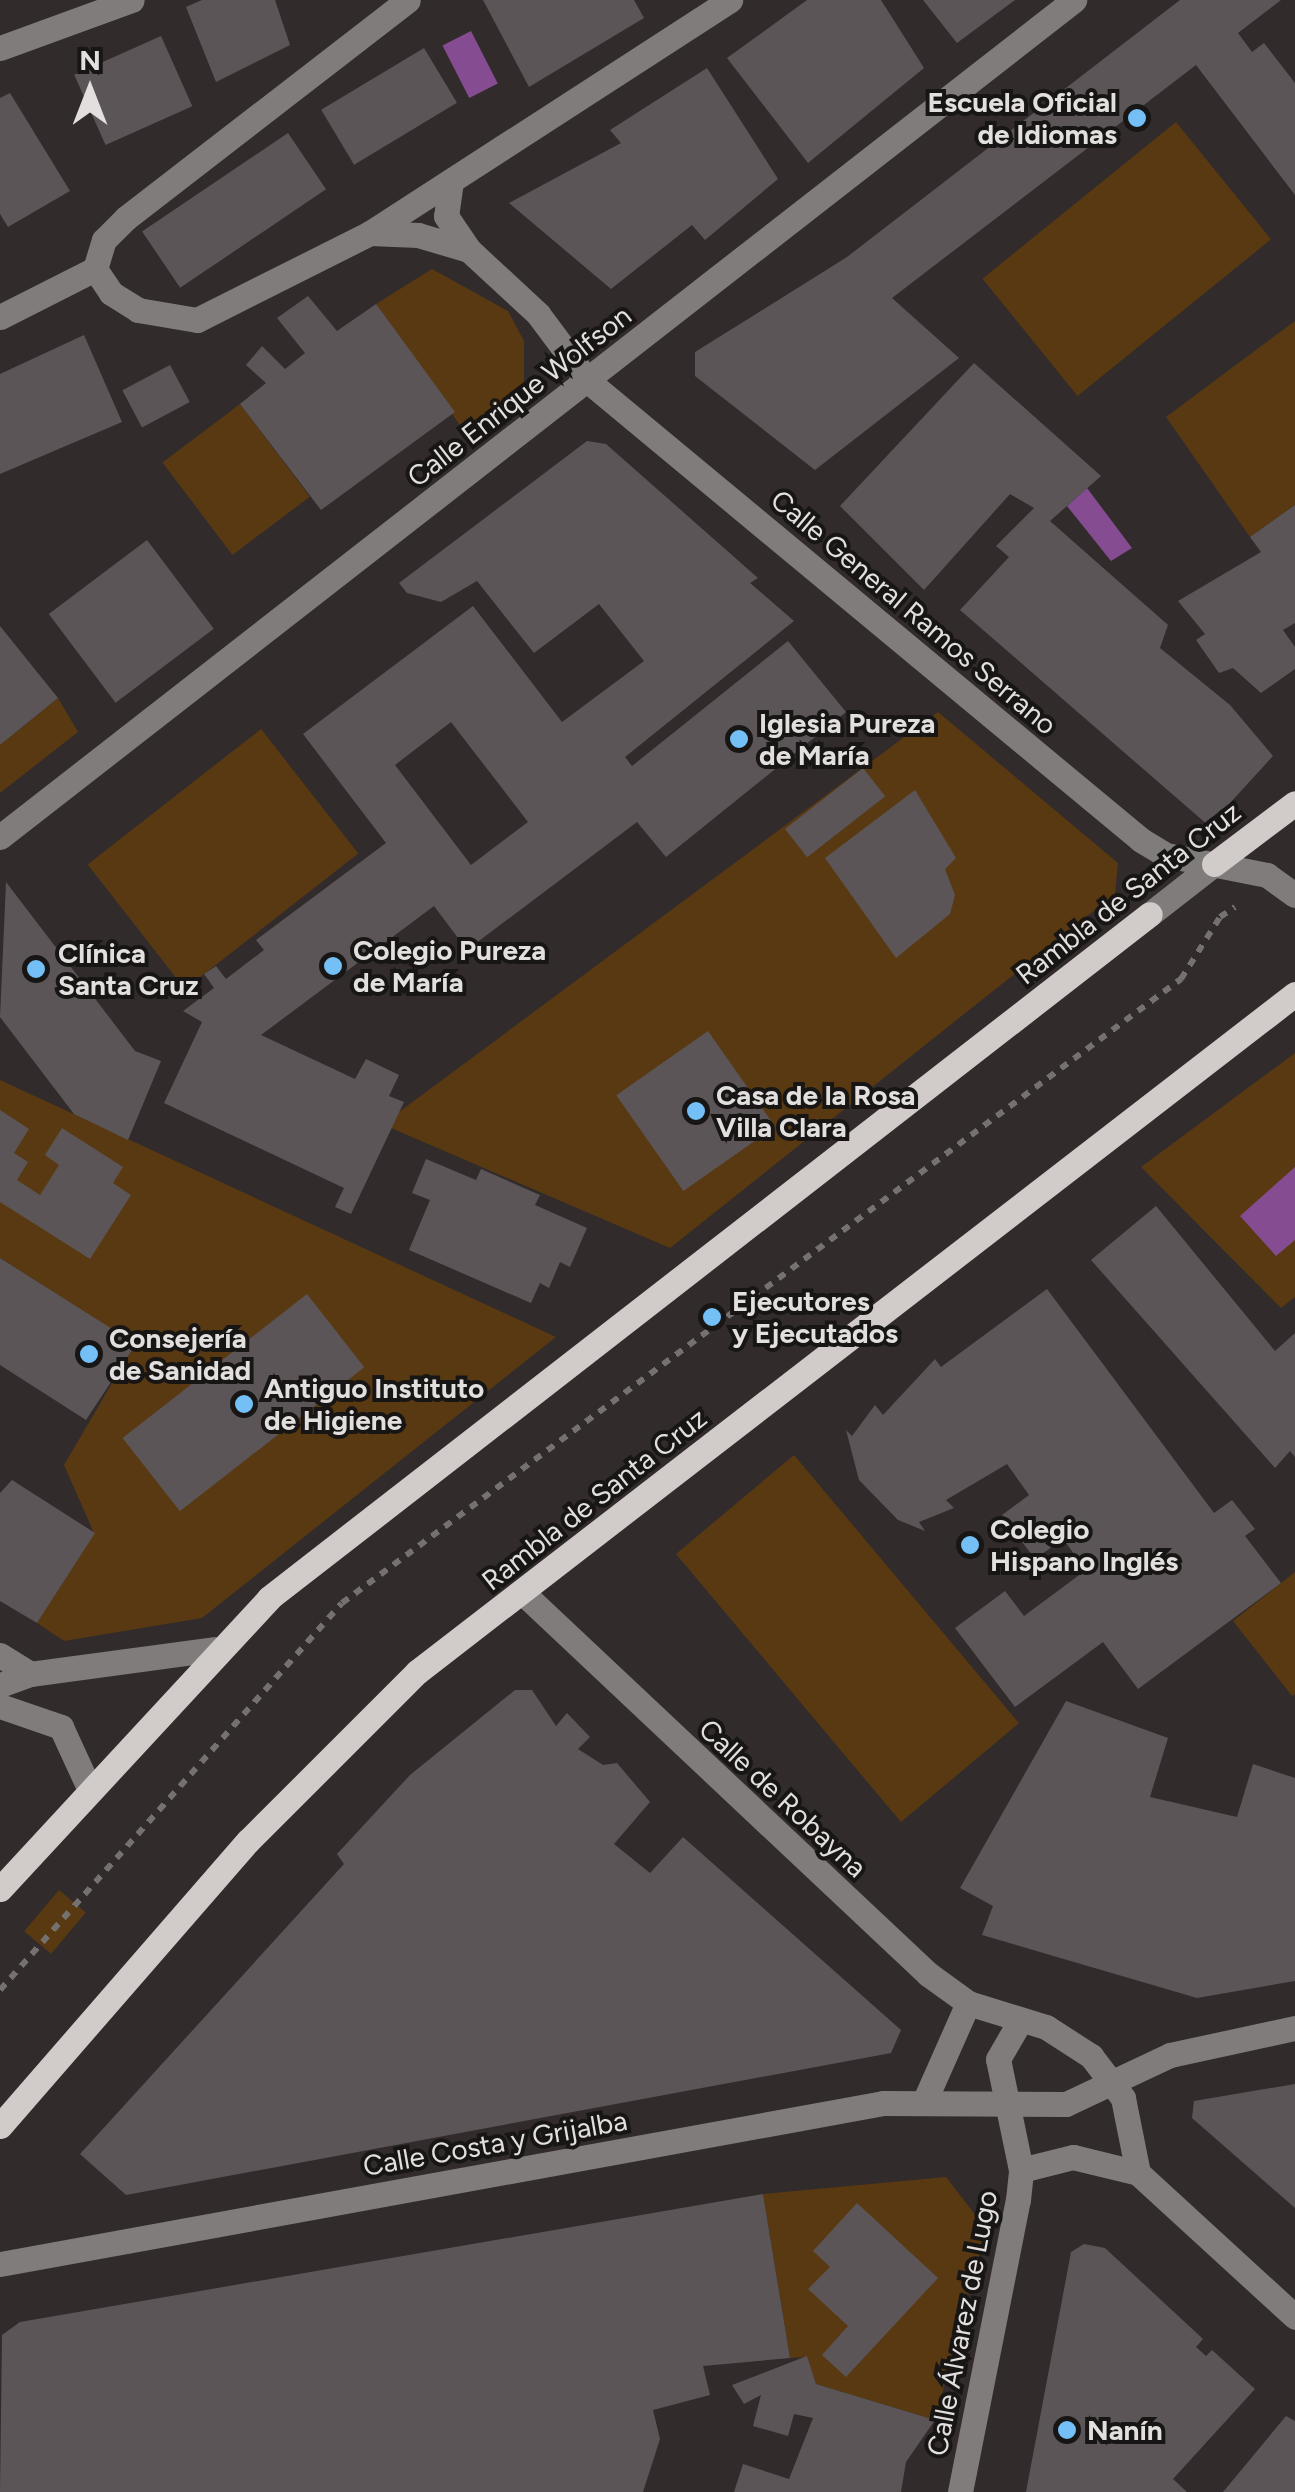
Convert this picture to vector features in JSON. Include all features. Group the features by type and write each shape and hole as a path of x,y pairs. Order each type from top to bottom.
{"main road":[{"name":"Rambla de Santa Cruz","path":"1214,864 1295,803"},
{"name":"Rambla de Santa Cruz","path":"0,1889 214,1649 269,1598 1150,914"},
{"name":"Rambla de Santa Cruz","path":"0,2126 302,1784 417,1672 1295,994"}],"street":[{"path":"0,48 132,0"},
{"path":"94,269 111,293 138,310 197,320 370,233 730,0"},
{"name":"Calle Enrique Wolfson","path":"0,837 1074,0"},
{"path":"0,317 94,269 104,240 126,218 399,6"},
{"path":"451,180 446,216 469,250"},
{"path":"370,233 418,234 469,250"},
{"name":"Calle General Ramos Serrano","path":"469,250 538,314 588,381 1141,840 1287,888"},
{"name":"Rambla de Santa Cruz","path":"1150,914 1214,864"},
{"name":"Calle de Robayna","path":"523,1592 968,2003 1071,2039 1112,2081"},
{"path":"0,1685 30,1674 214,1649"},
{"path":"0,1655 30,1674"},
{"path":"0,1706 61,1727 90,1788"},
{"path":"925,2100 968,2003"},
{"name":"Calle Álvarez de Lugo","path":"960,2492 1020,2170 1003,2108 998,2059 1020,2021"},
{"path":"1138,2173 1124,2098 1112,2081 1208,2043 1295,2028"},
{"name":"Calle Costa y Grijalba","path":"0,2264 925,2100 1003,2108 1066,2104 1112,2081"},
{"path":"1020,2170 1074,2157 1138,2173 1295,2317"}],"path":[{"path":"0,1990 342,1602 1182,979 1220,917 1287,888"}],"shaded area":[{"path":"471,31 498,84 469,98 442,46"},
{"path":"1176,122 1271,239 1078,396 982,279"},
{"path":"432,269 508,311 524,341 524,383 502,419 473,444 376,304"},
{"path":"1295,321 1295,505 1250,537 1166,417"},
{"path":"240,404 310,497 232,555 163,462"},
{"path":"1087,488 1132,548 1111,561 1067,506"},
{"path":"58,698 78,732 0,793 0,745"},
{"path":"938,712 1118,863 1115,894 670,1248 391,1128 399,1112"},
{"path":"261,729 358,854 185,989 88,864"},
{"path":"1295,1053 1295,1297 1281,1308 1141,1167"},
{"path":"0,1080 556,1337 202,1618 64,1641 37,1623 94,1533 64,1465 135,1344 0,1258"},
{"path":"1295,1167 1295,1240 1276,1256 1240,1216"},
{"path":"794,1455 1019,1723 901,1822 676,1554"},
{"path":"1295,1572 1295,1694 1292,1696 1233,1621"},
{"path":"59,1890 86,1912 51,1954 24,1931"},
{"path":"946,2177 986,2229 935,2420 816,2384 807,2357 790,2358 763,2194"}],"building":[{"path":"202,0 275,0 290,45 216,82 186,7"},
{"path":"483,0 634,0 644,18 529,87"},
{"path":"807,0 881,0 924,68 808,163 727,58"},
{"path":"923,0 1015,0 957,43"},
{"path":"1180,0 1281,0 1238,33 1252,52 1264,43 1295,83 1295,195 1196,65 892,298 959,358 815,470 695,376 695,352 847,257"},
{"path":"161,36 192,106 106,145 74,75"},
{"path":"424,48 457,103 354,165 321,110"},
{"path":"707,68 778,179 705,240 692,225 611,289 509,203 621,143 610,130"},
{"path":"10,93 70,191 8,227 0,214 0,98"},
{"path":"288,133 326,189 180,288 142,231"},
{"path":"308,296 337,331 376,304 455,412 321,510 240,404 266,383 246,365 262,346 285,369 305,353 277,318"},
{"path":"84,335 122,422 0,474 0,374"},
{"path":"974,363 1101,476 1050,521 1168,625 1160,648 1230,705 1273,756 1209,826 960,610 1009,557 996,546 1034,508 1010,494 924,590 840,506"},
{"path":"170,365 190,402 142,427 122,390"},
{"path":"587,441 606,444 758,578 750,583 794,621 625,757 632,766 788,641 846,712 666,857 637,822 467,950 434,906 261,1035 355,1079 366,1059 399,1075 389,1096 404,1102 351,1214 335,1207 344,1188 164,1103 202,1022 183,1011 214,988 204,974 216,966 226,979 264,950 256,940 386,843 303,734 473,606 562,722 644,661 599,604 534,653 477,581 441,602 407,593 399,583","holes":["451,722 528,822 471,865 395,765"]},
{"path":"1295,505 1295,623 1283,630 1295,647 1295,669 1261,693 1233,668 1219,673 1196,640 1205,634 1178,601 1261,552 1250,537"},
{"path":"147,540 214,629 116,703 49,614"},
{"path":"0,626 58,698 0,745"},
{"path":"863,768 885,796 807,857 785,829"},
{"path":"915,790 956,858 945,869 955,895 950,914 896,958 825,858"},
{"name":"Clínica Santa Cruz","path":"6,882 135,1051 161,1061 128,1140 74,1114 0,1017"},
{"name":"Casa de la Rosa Villa Clara","path":"708,1031 775,1127 683,1191 616,1095"},
{"path":"0,1110 29,1129 14,1153 28,1162 17,1180 40,1195 59,1165 45,1155 62,1128 123,1167 113,1183 131,1195 90,1259 0,1202"},
{"path":"426,1159 476,1180 481,1169 540,1195 535,1205 587,1228 570,1267 560,1262 549,1288 540,1283 531,1303 409,1250 430,1200 412,1193"},
{"path":"1156,1206 1275,1351 1295,1333 1295,1457 1290,1451 1275,1468 1091,1260"},
{"path":"0,1258 136,1344 86,1420 0,1365"},
{"path":"1047,1289 1214,1513 1232,1500 1255,1529 1245,1536 1281,1583 1138,1689 1103,1642 1015,1707 955,1628 1005,1591 1024,1616 1086,1570 1063,1539 1035,1559 1002,1515 1029,1495 1007,1464 946,1500 954,1508 919,1522 925,1531 898,1520 859,1480 846,1430 852,1436 875,1405 883,1415 935,1359 941,1367"},
{"name":"Antiguo Instituto de Higiene","path":"307,1294 364,1367 180,1511 123,1438"},
{"path":"12,1480 95,1533 37,1623 0,1601 0,1493"},
{"path":"515,1690 532,1690 556,1726 567,1713 590,1737 578,1749 603,1765 617,1763 650,1802 614,1844 650,1873 683,1837 901,2030 891,2053 126,2195 80,2154 344,1864 337,1854 410,1775"},
{"path":"1066,1701 1168,1738 1150,1797 1237,1817 1253,1764 1295,1778 1295,1981 1197,1998 982,1935 993,1906 960,1888"},
{"path":"1295,2084 1295,2208 1192,2118 1194,2101"},
{"path":"763,2194 790,2358 703,2366 710,2395 653,2410 660,2439 643,2492 0,2492 2,2335 20,2322"},
{"path":"857,2203 938,2278 846,2377 822,2355 848,2326 808,2289 830,2267 813,2251"},
{"path":"1084,2244 1105,2248 1203,2339 1196,2347 1206,2356 1212,2350 1255,2389 1173,2479 1187,2492 1026,2492 1071,2252"},
{"path":"807,2356 816,2384 935,2420 906,2462 901,2492 734,2492 743,2464 789,2479 813,2418 794,2414 788,2436 753,2426 761,2395 744,2404 732,2385"},
{"path":"1286,2416 1295,2421 1295,2492 1223,2492"}],"place":[{"name":"Escuela Oficial de Idiomas","path":"1137,118"},
{"name":"Iglesia Pureza de María","path":"739,739"},
{"name":"Colegio Pureza de María","path":"333,966"},
{"name":"Clínica Santa Cruz","path":"36,969"},
{"name":"Casa de la Rosa Villa Clara","path":"696,1111"},
{"name":"Ejecutores y Ejecutados","path":"712,1317"},
{"name":"Consejería de Sanidad","path":"89,1354"},
{"name":"Antiguo Instituto de Higiene","path":"244,1404"},
{"name":"Colegio Hispano Inglés","path":"970,1545"},
{"name":"Nanín","path":"1067,2430"}]}
